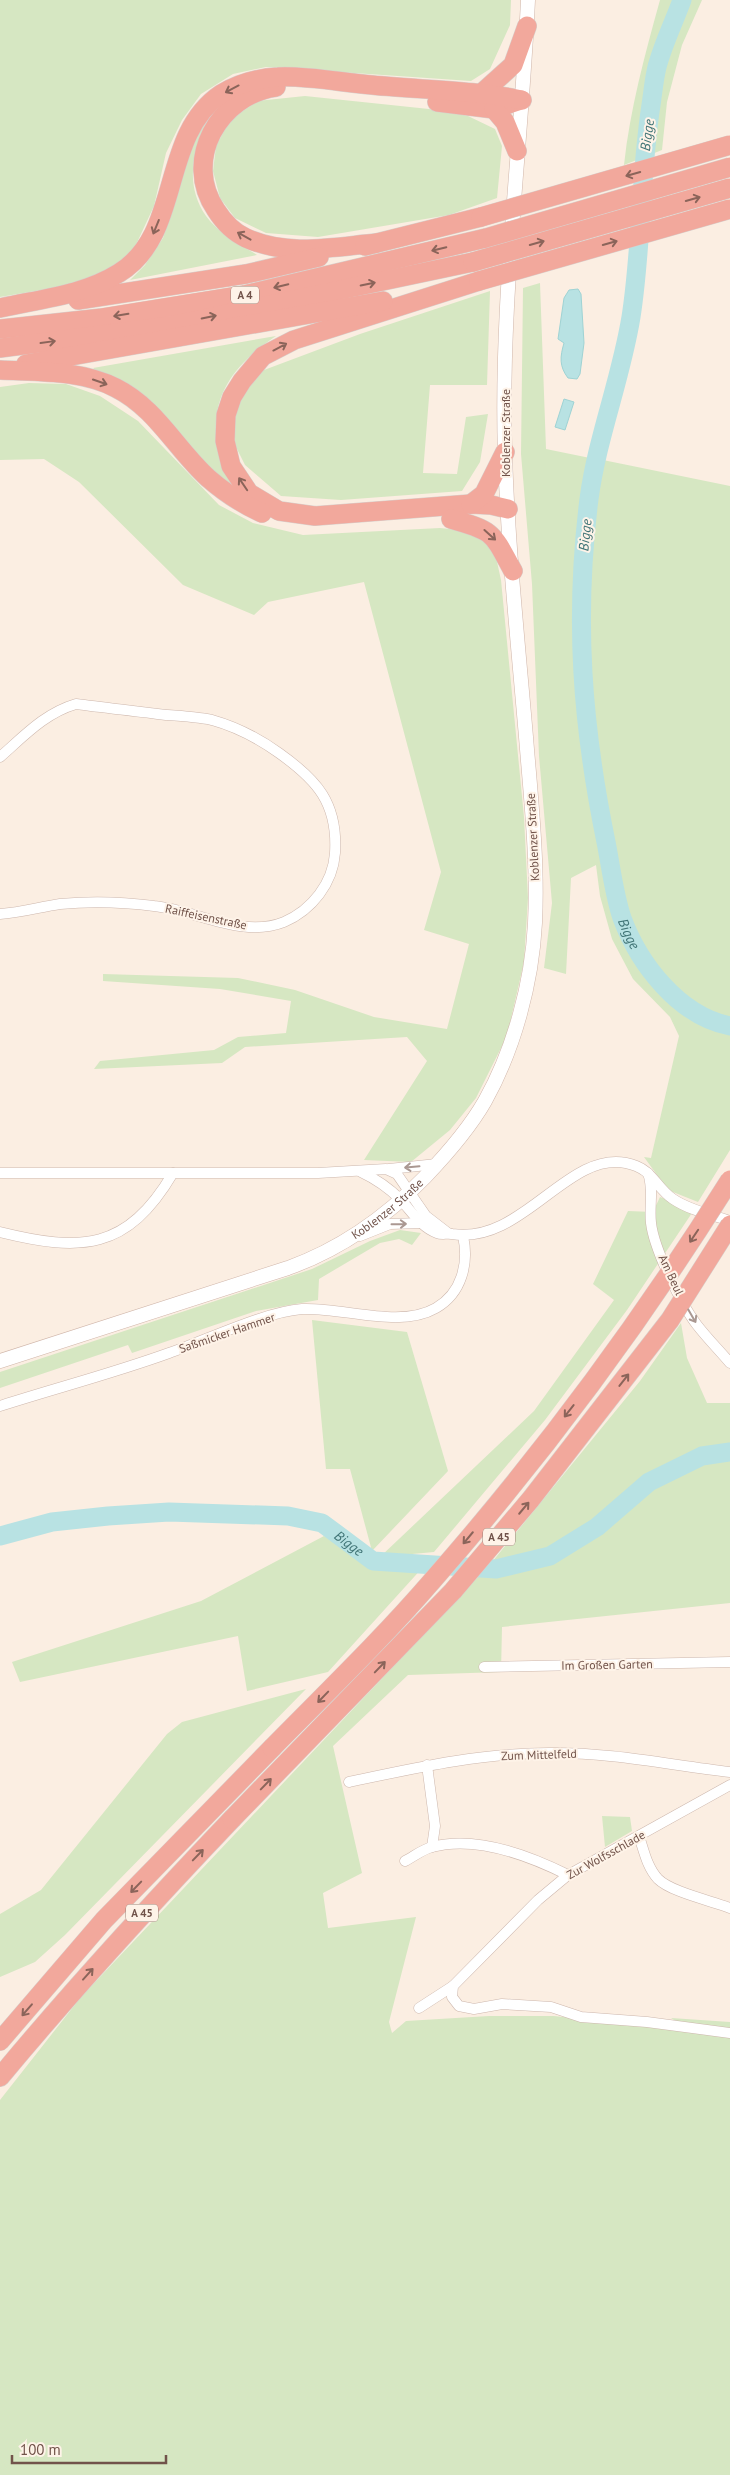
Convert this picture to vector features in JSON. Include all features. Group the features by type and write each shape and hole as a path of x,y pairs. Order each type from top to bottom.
{"highway":[{"path":"483,92 513,65 527,26"},
{"path":"0,308 91,287 119,273 136,261 150,241 168,199 181,151 189,134 207,107 234,87 248,82 280,77 442,92 483,92 522,100"},
{"path":"377,243 291,250 258,243 244,237 230,227 210,202 203,170 210,135 224,114 234,104 263,89 303,86 494,109 522,100"},
{"path":"494,109 505,122 517,151"},
{"path":"0,308 56,303 246,274 481,217 730,146"},
{"name":"A 4","path":"0,329 102,318 244,295 486,238 730,167"},
{"name":"A 4","path":"0,348 169,326 473,262 730,188"},
{"path":"0,370 451,288 730,209"},
{"path":"451,288 294,340 263,356 242,381 232,397 226,415 225,441 231,466 249,493 279,511 315,516 471,504 491,505 508,509"},
{"path":"0,370 86,377 116,388 139,403 208,477 244,505 266,515 310,523 451,519 490,514 508,509"},
{"path":"471,504 484,494 505,452"},
{"path":"451,519 483,528 496,540 513,571"},
{"name":"A 45","path":"0,2041 104,1920 324,1696 425,1589 495,1505 645,1310 730,1180"},
{"name":"A 45","path":"0,2077 55,2010 138,1917 453,1591 531,1499 670,1320 730,1225"}],"main road":[{"name":"Koblenzer Straße","path":"0,1361 288,1268 311,1260 346,1242 405,1196 437,1164 484,1103 503,1062 518,1018 531,965 535,925 536,880 505,452 506,317 528,0"}],"street":[{"name":"Raiffeisenstraße","path":"0,757 42,720 60,709 76,704 209,720 237,728 261,740 306,773 319,789 332,814 336,838 334,863 326,886 308,907 284,922 262,928 229,924 194,913 156,906 111,902 61,904 0,914"},
{"path":"386,1169 397,1174 405,1196 422,1223 439,1234 448,1233 463,1236 480,1234 502,1225 527,1211 580,1173 600,1164 625,1162 646,1170 674,1200 730,1221"},
{"path":"0,1173 361,1172 375,1168 386,1169 437,1164"},
{"name":"Am Beul","path":"646,1170 651,1182 651,1222 659,1250 674,1285 696,1323 730,1363"},
{"path":"361,1172 405,1196 448,1233"},
{"path":"0,1232 38,1241 63,1244 98,1240 120,1231 143,1215 160,1195 173,1173"},
{"path":"346,1242 390,1224 422,1223"},
{"name":"Saßmicker Hammer","path":"0,1406 168,1353 260,1319 301,1309 390,1317 418,1316 437,1308 453,1293 464,1273 466,1247 463,1236"},
{"name":"Im Großen Garten","path":"484,1667 730,1662"},
{"name":"Zum Mittelfeld","path":"350,1782 427,1766 548,1753 621,1758 730,1772"},
{"path":"427,1766 435,1826 432,1847"},
{"name":"Zur Wolfsschlade","path":"419,2008 453,1986 538,1900 568,1875 730,1785"},
{"path":"639,1836 648,1865 659,1880 673,1888 730,1908"},
{"path":"405,1861 432,1847 453,1845 494,1847 542,1862 568,1875"},
{"path":"453,1986 452,1998 459,2006 474,2009 502,2004 550,2007 581,2017 648,2022 730,2032"}],"green space":[{"path":"0,0 511,0 510,25 490,69 471,81 266,67 233,74 201,94 182,120 166,153 154,206 134,249 108,271 71,285 0,297"},
{"path":"660,0 702,0 682,45 667,102 662,150 624,165 634,102"},
{"path":"305,96 448,111 468,116 495,129 502,146 497,198 449,215 318,237 266,233 235,218 220,198 213,171 216,146 230,120 257,101"},
{"path":"212,111 196,149 193,176 194,189 199,203 211,222 230,238 257,255 130,280 145,265 163,238 198,128"},
{"path":"540,283 546,449 590,458 583,526 593,526 594,495 603,460 730,486 730,1150 698,1202 668,1190 644,1157 651,1158 679,1036 670,1017 633,979 612,939 600,896 596,865 571,878 566,974 544,968 552,903 539,756 532,584 521,454 523,288"},
{"path":"490,291 487,385 430,385 423,473 457,474 466,417 488,414 480,462 462,491 341,500 281,496 245,465 232,439 236,408 256,373 360,334"},
{"path":"276,336 262,346 239,368 230,380 218,408 216,425 218,449 237,492 93,368"},
{"path":"29,383 66,384 100,396 138,421 219,505 253,523 303,535 440,528 469,531 494,548 501,580 524,817 528,898 524,962 507,1036 476,1098 450,1130 411,1162 364,1160 427,1061 407,1037 245,1047 222,1063 94,1069 100,1061 214,1050 238,1037 286,1033 291,1001 220,989 103,981 103,974 238,978 295,990 374,1017 447,1029 469,944 424,930 441,872 364,582 268,602 254,615 183,585 79,482 44,459 0,460 0,387"},
{"path":"660,1197 694,1210 627,1310 545,1420 434,1552 380,1557 534,1411 614,1300 593,1284 628,1211 653,1212"},
{"path":"400,1230 421,1233 412,1245 399,1239 380,1243 319,1279 318,1300 256,1311 132,1353 128,1345 0,1388 0,1372 312,1269 370,1241"},
{"path":"312,1320 407,1332 448,1471 372,1551 350,1469 326,1469"},
{"path":"681,1323 687,1358 707,1403 730,1403 730,1603 502,1627 501,1672 408,1675 333,1746 362,1873 323,1893 328,1928 416,1917 389,2022 392,2033 406,2021 489,2016 554,2016 712,2033 680,2024 671,2018 730,2022 730,2475 0,2475 0,2100 81,1997 492,1562 640,1381"},
{"path":"324,1536 370,1566 424,1566 328,1672 247,1691 238,1636 20,1682 12,1662 201,1601"},
{"path":"306,1689 65,1935 35,1962 0,1977 0,1914 41,1890 167,1734 182,1722"},
{"path":"602,1816 630,1817 632,1831 605,1847"}],"water":[{"path":"578,289 581,294 584,343 580,374 577,379 568,378 563,369 561,357 564,343 558,339 564,298 569,290"},
{"path":"564,399 574,402 565,430 555,427"}],"waterway":[{"name":"Bigge","path":"682,0 662,50 655,76 647,131 635,291 631,317 589,499 582,587 583,672 586,714 598,799 619,909 629,935 650,970 678,1000 711,1020 730,1026"},
{"name":"Bigge","path":"0,1536 52,1522 108,1516 169,1512 288,1516 322,1523 373,1561 496,1569 550,1556 597,1527 649,1482 702,1456 730,1452"}]}
